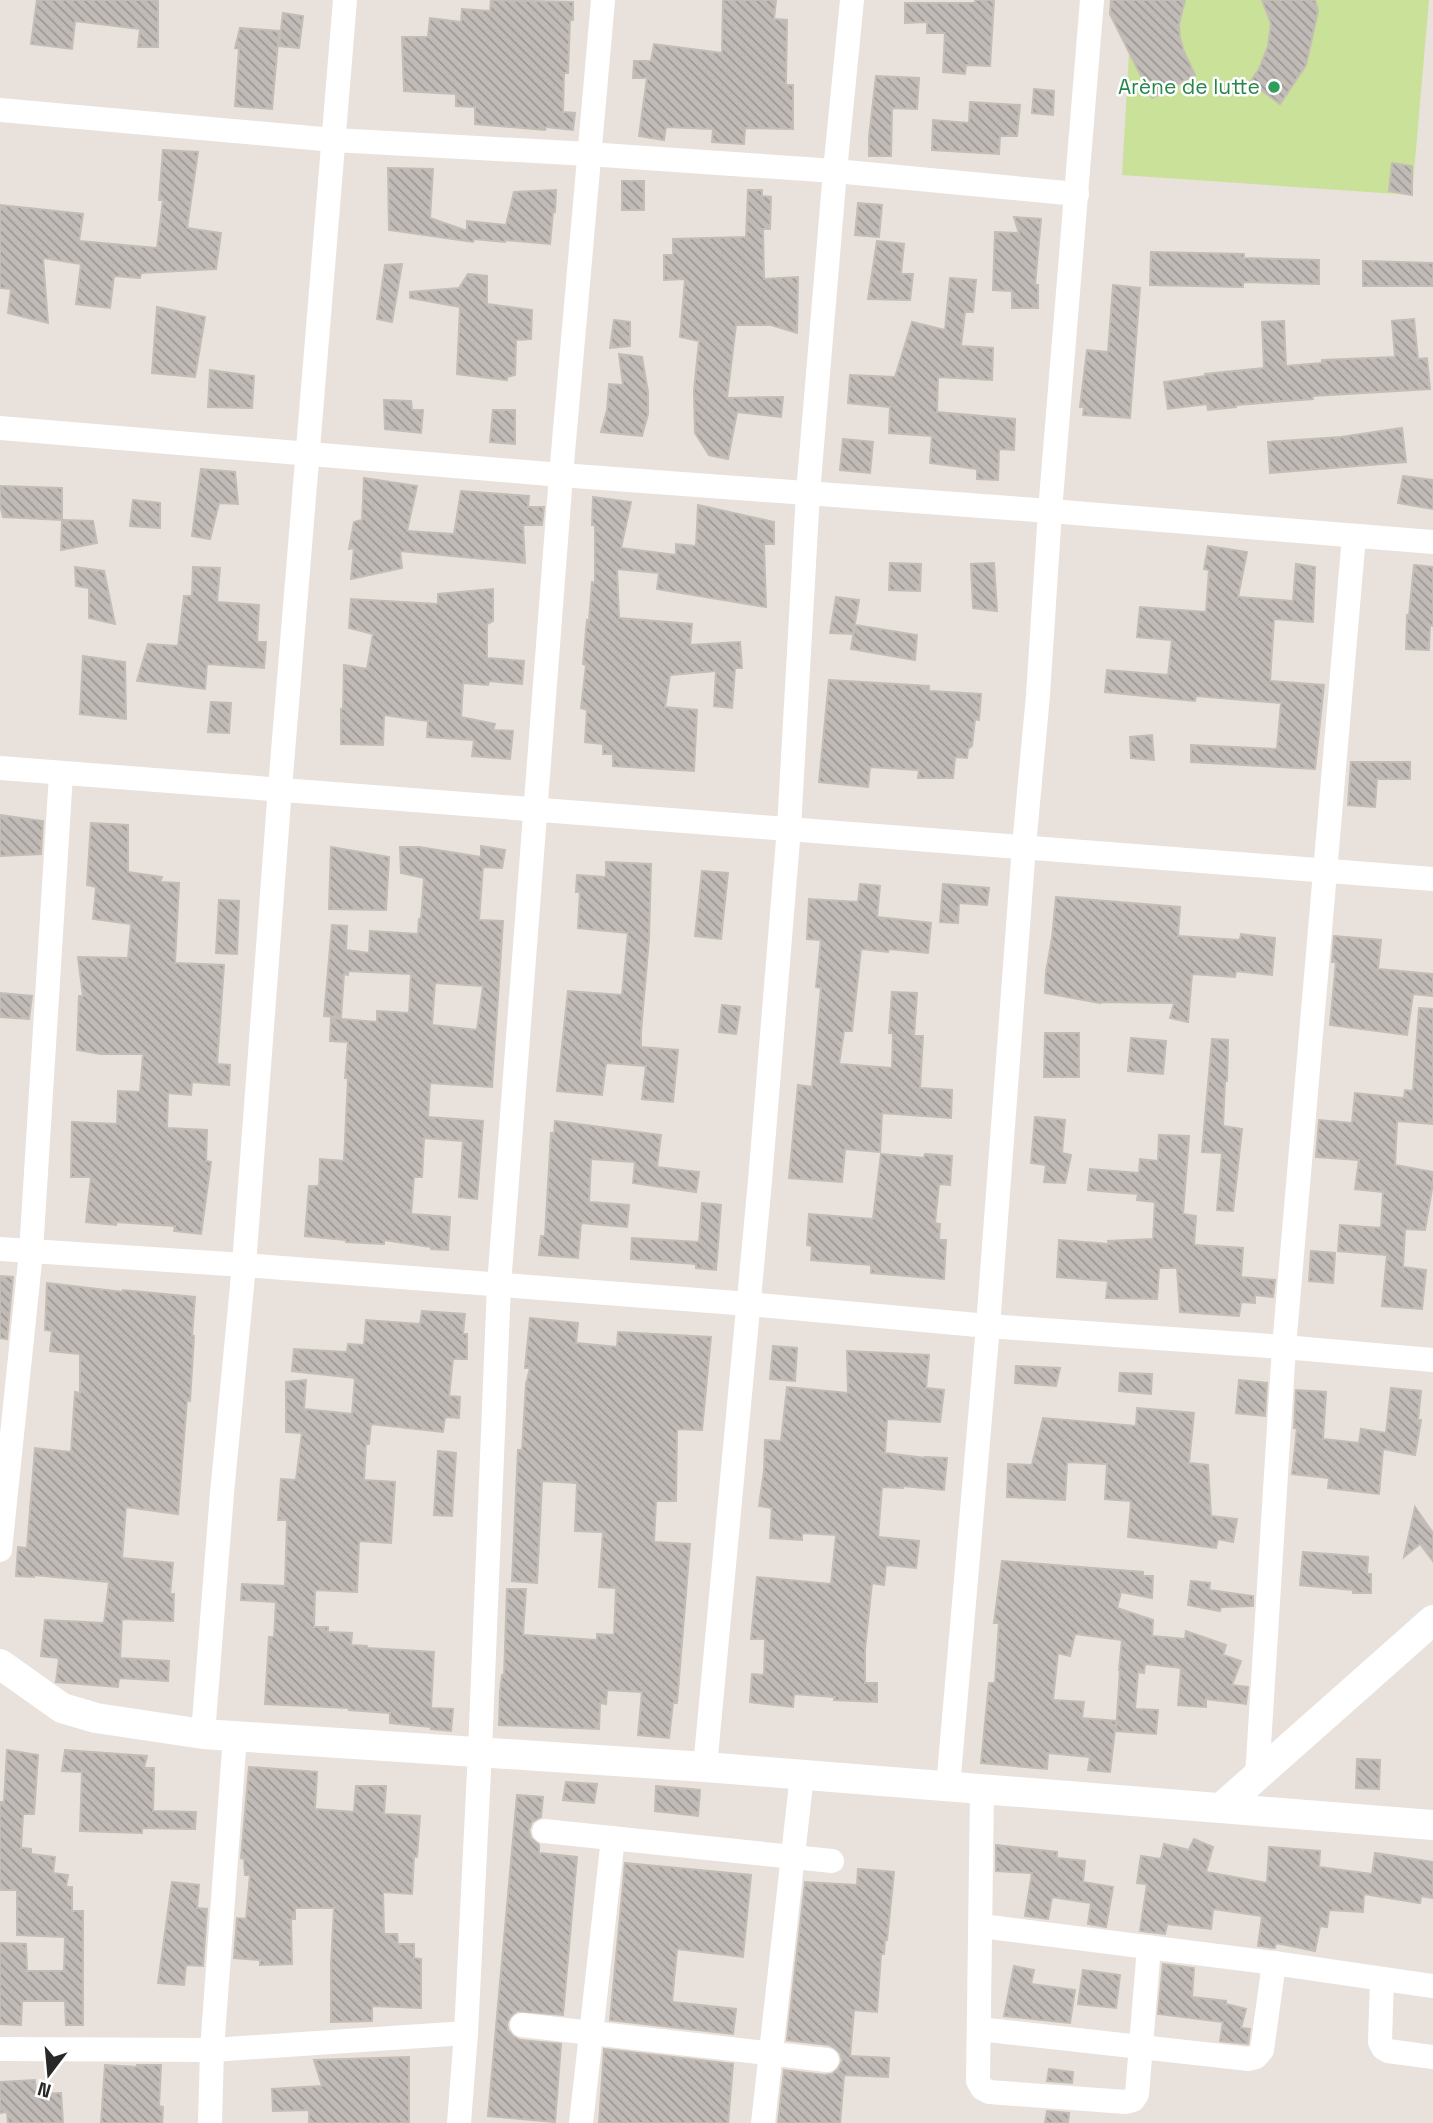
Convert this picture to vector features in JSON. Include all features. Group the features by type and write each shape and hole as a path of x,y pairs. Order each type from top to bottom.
{"street":[{"path":"203,1734 244,1265 345,0"},
{"path":"459,2123 480,1751 499,1285 561,475 603,0"},
{"path":"705,1767 749,1304 789,828 808,494 852,0"},
{"path":"948,1787 988,1326 1092,0"},
{"path":"0,110 334,140 835,171 1077,194"},
{"path":"0,428 308,455 1433,542"},
{"path":"1256,1777 1284,1347 1354,536"},
{"path":"0,768 1433,879"},
{"path":"0,1550 31,1252 61,774"},
{"path":"0,1249 749,1304 988,1326 1433,1360"},
{"path":"1222,1807 1433,1620"},
{"path":"0,1664 62,1708 96,1718 203,1734 705,1767 1433,1825"},
{"path":"210,2123 212,2050 235,1736"},
{"path":"763,2123 802,1775"},
{"path":"982,1790 978,2081 982,2088 989,2092 1126,2102 1133,2099 1137,2094 1149,1947"},
{"path":"544,1830 832,1861"},
{"path":"581,2123 613,1838"},
{"path":"981,1926 1433,1986"},
{"path":"979,2029 1249,2059 1256,2057 1262,2050 1273,1963"},
{"path":"1382,1979 1380,2042 1383,2048 1433,2057"},
{"path":"523,2025 827,2060"},
{"path":"0,2049 212,2050 466,2033"}],"green space":[{"name":"Arène de lutte","path":"1132,0 1429,0 1412,195 1122,175"}],"building":[{"path":"37,0 158,0 158,47 138,47 140,29 75,21 72,49 31,44"},
{"path":"491,0 573,2 568,73 564,73 563,112 575,113 573,130 475,124 475,107 456,106 456,94 404,91 402,37 428,37 430,18 461,22 462,9 490,11"},
{"path":"723,0 776,0 774,19 787,20 786,85 793,85 793,129 745,128 744,144 712,142 713,129 666,127 664,140 639,136 647,78 633,78 634,61 651,61 654,44 722,53"},
{"path":"975,0 994,0 990,66 966,65 965,74 943,72 945,33 927,33 927,22 905,23 905,3 975,3"},
{"path":"1111,0 1185,0 1179,24 1180,38 1195,75 1152,98 1110,14"},
{"path":"1262,0 1315,0 1318,11 1306,65 1280,104 1250,82 1259,69 1268,46 1271,24"},
{"path":"283,13 303,16 299,48 279,46"},
{"path":"240,28 279,31 272,109 235,106 239,49 235,48"},
{"path":"876,76 919,78 917,109 892,108 891,156 869,156"},
{"path":"1034,89 1054,91 1053,115 1032,113"},
{"path":"970,102 1020,105 1017,136 1000,136 999,154 932,150 933,120 969,123"},
{"path":"163,150 198,152 187,228 221,233 216,269 141,273 140,278 114,276 110,308 76,304 81,264 43,258 48,323 8,313 11,289 0,288 0,205 83,214 79,241 157,248 163,200 159,200"},
{"path":"1392,163 1412,166 1412,195 1389,191"},
{"path":"388,168 433,169 430,218 467,231 467,221 506,225 514,192 556,190 550,244 474,239 473,242 389,230"},
{"path":"622,181 644,181 644,210 622,210"},
{"path":"748,190 762,190 762,196 771,197 770,229 763,229 764,279 798,277 797,333 771,325 736,325 727,398 783,397 781,417 737,412 728,459 709,455 695,433 694,391 699,341 680,337 685,279 664,280 664,255 673,255 673,239 746,237"},
{"path":"858,203 882,205 879,237 855,235"},
{"path":"1014,217 1041,219 1035,285 1038,285 1038,308 1012,308 1012,291 993,290 995,232 1019,233"},
{"path":"877,241 904,244 901,274 913,274 910,300 868,299"},
{"path":"1151,252 1244,254 1244,258 1319,260 1319,284 1243,282 1243,287 1150,285"},
{"path":"1363,261 1433,263 1433,286 1363,286"},
{"path":"402,264 392,322 377,319 385,265"},
{"path":"468,274 487,276 487,304 532,310 531,339 516,340 515,375 507,377 507,380 457,374 460,307 410,298 410,292 459,288"},
{"path":"950,278 976,280 973,312 965,312 961,346 993,348 992,380 938,377 937,412 1015,419 1014,450 999,449 998,480 977,479 977,469 930,463 932,436 889,433 890,407 848,403 850,375 895,377 912,322 945,330"},
{"path":"1113,285 1140,288 1130,418 1083,415 1084,407 1080,407 1087,350 1108,352"},
{"path":"157,307 205,317 195,377 152,373"},
{"path":"1414,319 1418,359 1427,358 1430,389 1312,396 1313,399 1208,410 1207,404 1168,409 1164,382 1205,374 1264,368 1262,322 1284,321 1286,366 1322,363 1322,360 1395,357 1392,321"},
{"path":"614,320 630,322 630,346 610,348"},
{"path":"619,354 642,357 648,392 648,414 642,436 601,432 607,410 609,384 623,385"},
{"path":"210,370 254,376 252,408 208,407"},
{"path":"384,400 411,401 412,410 423,410 421,433 385,429"},
{"path":"493,410 515,410 515,444 490,442"},
{"path":"1402,428 1406,462 1270,473 1268,442 1341,437"},
{"path":"843,439 873,442 870,473 840,470"},
{"path":"201,469 235,472 238,504 219,503 210,539 192,536"},
{"path":"1403,476 1433,480 1433,509 1398,503"},
{"path":"364,478 417,486 407,531 454,534 461,491 529,496 528,507 544,507 542,525 523,525 525,563 400,551 402,568 351,579 354,548 349,549 354,522 362,520"},
{"path":"0,486 62,488 62,520 3,517"},
{"path":"593,497 631,502 621,548 676,555 676,544 696,546 698,505 774,522 774,544 764,544 766,607 657,589 659,573 617,569 619,618 692,624 690,645 740,642 742,668 735,668 732,708 714,706 716,671 670,675 665,707 697,710 694,771 613,766 613,754 603,754 603,744 585,742 587,710 581,708 587,620 589,621 592,582 595,583"},
{"path":"133,500 160,503 160,528 130,526"},
{"path":"62,520 93,521 97,543 61,550"},
{"path":"1208,546 1247,552 1238,597 1293,601 1296,564 1315,567 1313,622 1274,619 1270,681 1324,685 1315,769 1191,762 1191,745 1277,749 1281,703 1196,696 1195,701 1105,692 1107,670 1168,675 1172,640 1137,637 1140,607 1206,612 1209,570 1204,569"},
{"path":"890,563 921,564 920,591 889,590"},
{"path":"994,563 997,611 973,608 971,564"},
{"path":"1414,565 1433,567 1433,626 1430,625 1429,650 1406,649 1407,615"},
{"path":"75,567 104,571 115,624 89,618 89,588 76,586"},
{"path":"193,567 220,568 217,602 259,605 257,642 266,642 264,668 207,664 205,689 137,681 148,644 178,646 184,596 192,596"},
{"path":"493,589 493,621 487,624 487,658 524,661 522,684 489,681 488,685 463,683 461,717 495,724 493,730 513,731 510,759 472,756 474,740 427,737 428,721 384,715 383,745 341,744 344,665 367,669 373,634 349,628 351,599 438,604 438,594"},
{"path":"836,597 859,600 853,634 830,633"},
{"path":"855,625 917,635 915,660 851,649"},
{"path":"83,656 125,662 126,719 80,714"},
{"path":"829,680 929,686 929,691 981,694 979,720 975,719 972,746 968,749 967,758 955,757 953,778 918,778 919,770 870,767 868,787 819,782"},
{"path":"211,702 231,703 229,733 208,732"},
{"path":"1152,735 1154,760 1131,758 1130,737"},
{"path":"1351,762 1410,762 1410,779 1377,779 1375,807 1348,805"},
{"path":"0,815 43,821 41,854 0,856"},
{"path":"91,823 128,825 128,872 162,877 160,882 179,883 175,963 224,965 217,1064 230,1065 229,1085 192,1082 191,1095 168,1093 167,1128 207,1130 206,1161 211,1162 201,1234 174,1231 175,1226 86,1222 91,1177 71,1177 72,1122 117,1124 118,1091 140,1092 143,1054 101,1054 77,1050 79,996 83,996 78,957 128,958 131,924 93,919 96,887 87,885"},
{"path":"481,846 505,850 502,868 483,867 479,920 503,921 492,1087 430,1083 428,1117 483,1121 477,1199 459,1197 463,1141 424,1138 422,1177 414,1177 411,1214 450,1217 448,1250 384,1240 384,1244 305,1236 309,1186 319,1186 320,1159 344,1161 348,1042 330,1041 331,1018 377,1022 377,1011 409,1013 411,974 348,971 348,975 344,974 341,1017 324,1016 332,925 347,926 346,950 369,953 370,931 418,934 424,878 401,873 400,847 419,847 481,857","holes":["435,983 483,986 477,1030 432,1025"]},
{"path":"331,847 389,857 386,910 329,909"},
{"path":"606,862 651,864 641,1047 678,1050 673,1102 642,1099 646,1066 606,1063 602,1095 557,1091 568,991 622,995 628,933 578,928 580,892 576,892 577,875 606,877"},
{"path":"702,871 728,873 721,939 695,936"},
{"path":"860,884 880,886 877,917 931,923 928,953 861,949 852,1031 844,1031 839,1064 892,1068 893,1033 889,1033 892,992 917,993 914,1036 923,1036 920,1088 952,1090 951,1118 882,1113 880,1152 845,1149 842,1182 789,1178 798,1085 812,1087 821,988 816,987 821,940 807,939 809,899 858,902"},
{"path":"943,884 989,888 987,905 959,903 958,923 940,922"},
{"path":"1056,897 1180,907 1178,936 1240,940 1241,934 1275,938 1272,975 1236,971 1235,977 1192,974 1188,1022 1170,1018 1174,1003 1100,1003 1045,993"},
{"path":"219,900 239,901 237,954 216,953"},
{"path":"1334,936 1381,940 1378,969 1433,974 1433,996 1413,994 1407,1035 1330,1025 1336,962 1332,962"},
{"path":"0,993 32,996 29,1019 0,1017"},
{"path":"722,1005 740,1007 736,1034 719,1032"},
{"path":"1419,1008 1433,1009 1433,1124 1397,1121 1395,1165 1433,1172 1425,1230 1405,1229 1403,1267 1426,1270 1422,1309 1382,1306 1387,1255 1338,1251 1340,1225 1381,1228 1383,1192 1355,1189 1359,1160 1316,1157 1319,1120 1352,1123 1355,1093 1404,1098 1405,1090 1413,1091"},
{"path":"1045,1033 1079,1033 1079,1077 1044,1077"},
{"path":"1131,1038 1166,1041 1163,1074 1128,1071"},
{"path":"1212,1039 1228,1040 1223,1126 1242,1129 1233,1211 1217,1210 1222,1153 1202,1152"},
{"path":"1035,1117 1065,1120 1062,1153 1071,1155 1065,1183 1044,1182 1046,1165 1031,1163"},
{"path":"555,1121 661,1135 657,1167 699,1172 696,1192 633,1183 635,1162 591,1159 589,1202 629,1205 627,1227 581,1223 578,1258 539,1255 541,1236 545,1236 551,1133 554,1133"},
{"path":"1159,1135 1189,1136 1183,1214 1196,1216 1194,1245 1243,1248 1241,1277 1275,1280 1273,1297 1255,1295 1255,1303 1241,1302 1239,1316 1180,1312 1177,1268 1159,1268 1157,1299 1106,1298 1108,1281 1057,1277 1059,1240 1109,1244 1108,1241 1153,1239 1155,1202 1137,1200 1138,1194 1088,1190 1090,1169 1139,1173 1140,1159 1158,1161"},
{"path":"881,1154 924,1158 925,1154 952,1156 950,1185 939,1184 935,1223 940,1224 939,1240 946,1240 944,1279 871,1273 871,1265 811,1260 812,1246 807,1245 809,1214 873,1219"},
{"path":"702,1203 721,1205 716,1270 696,1268 696,1264 631,1259 632,1238 699,1242"},
{"path":"1311,1251 1335,1253 1333,1283 1309,1281"},
{"path":"0,1276 13,1277 7,1339 0,1338"},
{"path":"47,1283 195,1297 190,1401 187,1400 178,1514 126,1507 122,1558 173,1563 170,1594 174,1594 173,1621 122,1619 120,1658 169,1661 168,1681 119,1678 118,1687 56,1682 59,1658 41,1656 45,1620 104,1623 109,1582 34,1575 16,1576 18,1547 27,1548 35,1448 71,1452 75,1392 80,1393 80,1354 50,1351 52,1331 45,1330"},
{"path":"422,1311 465,1314 463,1334 467,1334 467,1359 453,1359 449,1396 460,1397 459,1418 445,1417 443,1432 371,1424 369,1444 366,1444 364,1480 395,1482 391,1543 359,1541 357,1592 315,1590 314,1627 328,1627 328,1632 352,1633 351,1645 434,1652 431,1708 453,1709 451,1731 390,1723 390,1713 265,1704 269,1637 274,1637 276,1602 241,1600 242,1584 285,1586 287,1520 278,1520 281,1479 296,1480 302,1433 286,1432 286,1382 306,1380 304,1409 352,1414 355,1378 292,1371 294,1349 347,1352 348,1344 364,1345 366,1320 420,1324"},
{"path":"530,1318 578,1323 576,1343 617,1347 618,1332 711,1337 702,1430 677,1429 676,1501 656,1501 654,1542 690,1544 677,1703 673,1703 669,1738 638,1735 642,1692 607,1690 606,1704 600,1703 599,1729 499,1725 500,1693 502,1675 504,1676 507,1589 526,1589 523,1635 597,1640 597,1634 614,1635 616,1588 599,1587 603,1532 575,1531 577,1483 542,1481 537,1583 512,1581 518,1450 522,1450 526,1384 530,1368 525,1368"},
{"path":"773,1346 797,1348 795,1381 770,1379"},
{"path":"847,1351 929,1355 926,1388 944,1390 940,1422 887,1419 885,1453 947,1458 944,1490 882,1487 878,1537 919,1541 916,1568 886,1565 884,1585 872,1583 865,1649 865,1683 877,1683 877,1702 834,1700 835,1697 794,1694 793,1707 750,1702 752,1674 764,1675 765,1639 751,1639 757,1577 831,1584 836,1535 802,1533 802,1540 770,1538 772,1508 759,1506 765,1440 781,1441 787,1387 848,1393"},
{"path":"1016,1366 1060,1368 1056,1386 1015,1383"},
{"path":"1120,1373 1152,1374 1151,1394 1119,1391"},
{"path":"1239,1380 1267,1383 1265,1416 1236,1413"},
{"path":"1391,1388 1421,1391 1418,1420 1421,1420 1415,1455 1383,1449 1379,1494 1328,1488 1329,1478 1292,1474 1297,1428 1294,1428 1296,1390 1326,1392 1323,1439 1359,1443 1361,1429 1386,1433"},
{"path":"1137,1408 1194,1413 1189,1463 1208,1465 1211,1516 1237,1519 1233,1542 1218,1539 1216,1548 1128,1537 1131,1501 1105,1499 1107,1464 1067,1462 1065,1500 1007,1497 1008,1464 1032,1465 1043,1418 1136,1426"},
{"path":"438,1451 456,1453 452,1516 434,1515"},
{"path":"1415,1507 1433,1533 1433,1561 1420,1544 1404,1557"},
{"path":"1303,1552 1368,1557 1367,1574 1371,1574 1371,1593 1300,1585"},
{"path":"1002,1561 1143,1572 1143,1576 1153,1576 1152,1598 1121,1592 1117,1608 1153,1620 1152,1636 1185,1639 1186,1631 1226,1645 1223,1655 1241,1661 1232,1685 1248,1687 1246,1704 1206,1699 1206,1707 1178,1705 1181,1668 1145,1664 1144,1673 1138,1672 1135,1709 1158,1710 1156,1734 1116,1731 1122,1640 1075,1634 1070,1656 1058,1653 1053,1700 1084,1702 1082,1718 1116,1721 1110,1772 1088,1770 1090,1757 1048,1753 1047,1769 981,1763 989,1683 995,1683 999,1623 994,1623"},
{"path":"1191,1581 1210,1583 1209,1590 1253,1596 1253,1606 1221,1607 1220,1611 1188,1605"},
{"path":"7,1750 38,1755 34,1814 23,1814 21,1848 31,1849 31,1854 55,1857 53,1873 68,1875 66,1887 72,1887 72,1911 83,1911 83,2025 66,2025 65,2001 22,2001 21,2025 0,2024 0,1943 26,1944 27,1971 64,1971 65,1937 17,1935 17,1890 0,1890 0,1802 4,1802"},
{"path":"65,1750 147,1756 144,1768 154,1768 153,1811 196,1812 195,1829 142,1828 142,1833 80,1831 82,1772 62,1771"},
{"path":"1357,1759 1380,1760 1379,1789 1356,1788"},
{"path":"249,1767 317,1772 315,1809 354,1812 356,1786 386,1786 384,1814 420,1816 412,1894 383,1892 384,1934 397,1934 398,1944 414,1944 414,1958 421,1959 421,2008 372,2006 372,2021 331,2022 334,1908 295,1908 295,1919 291,1919 292,1964 260,1965 260,1960 234,1958 237,1918 246,1919 250,1875 245,1875 244,1859 241,1858"},
{"path":"566,1782 597,1784 594,1803 563,1800"},
{"path":"656,1786 700,1790 698,1816 655,1811"},
{"path":"517,1795 543,1797 541,1817 532,1822 529,1830 531,1838 539,1845 539,1853 577,1857 563,2015 517,2011 507,2024 508,2030 520,2040 561,2044 555,2122 488,2116"},
{"path":"1194,1839 1213,1847 1206,1872 1267,1883 1269,1847 1320,1851 1319,1867 1372,1874 1375,1853 1433,1862 1433,1898 1421,1896 1420,1903 1364,1894 1363,1912 1329,1910 1327,1927 1320,1926 1315,1951 1276,1943 1275,1948 1258,1946 1262,1916 1213,1909 1211,1929 1167,1924 1165,1934 1140,1931 1147,1884 1137,1883 1141,1856 1161,1859 1164,1844 1189,1850"},
{"path":"996,1845 1057,1852 1057,1858 1085,1861 1083,1882 1113,1887 1106,1927 1088,1924 1091,1903 1052,1897 1048,1919 1025,1916 1032,1873 996,1871"},
{"path":"625,1863 751,1875 743,1957 677,1949 672,2002 736,2009 733,2034 610,2020"},
{"path":"858,1869 894,1872 887,1940 884,1954 881,1954 877,2012 854,2010 850,2056 889,2058 888,2077 844,2075 840,2123 778,2123 784,2070 832,2074 842,2061 840,2053 829,2045 787,2040 805,1882 857,1885"},
{"path":"172,1882 199,1885 197,1908 207,1909 203,1966 186,1965 184,1985 158,1983"},
{"path":"1163,1964 1194,1968 1192,1997 1226,2001 1226,2004 1246,2009 1241,2028 1250,2029 1248,2044 1220,2041 1223,2022 1158,2014"},
{"path":"1014,1966 1034,1970 1031,1984 1075,1990 1070,2023 1004,2016"},
{"path":"1083,1970 1120,1975 1116,2008 1078,2004"},
{"path":"604,2049 733,2064 728,2123 599,2123"},
{"path":"409,2057 409,2123 309,2123 309,2110 273,2111 272,2089 322,2086 314,2060"},
{"path":"105,2065 161,2065 159,2106 163,2107 162,2123 101,2123"},
{"path":"1049,2069 1073,2072 1072,2083 1047,2081"},
{"path":"35,2080 36,2094 61,2093 63,2123 8,2123 7,2112 0,2113 0,2082"},
{"path":"1047,2111 1069,2113 1068,2123 1045,2123"}],"place":[{"name":"Arène de lutte","path":"1274,87"}]}
